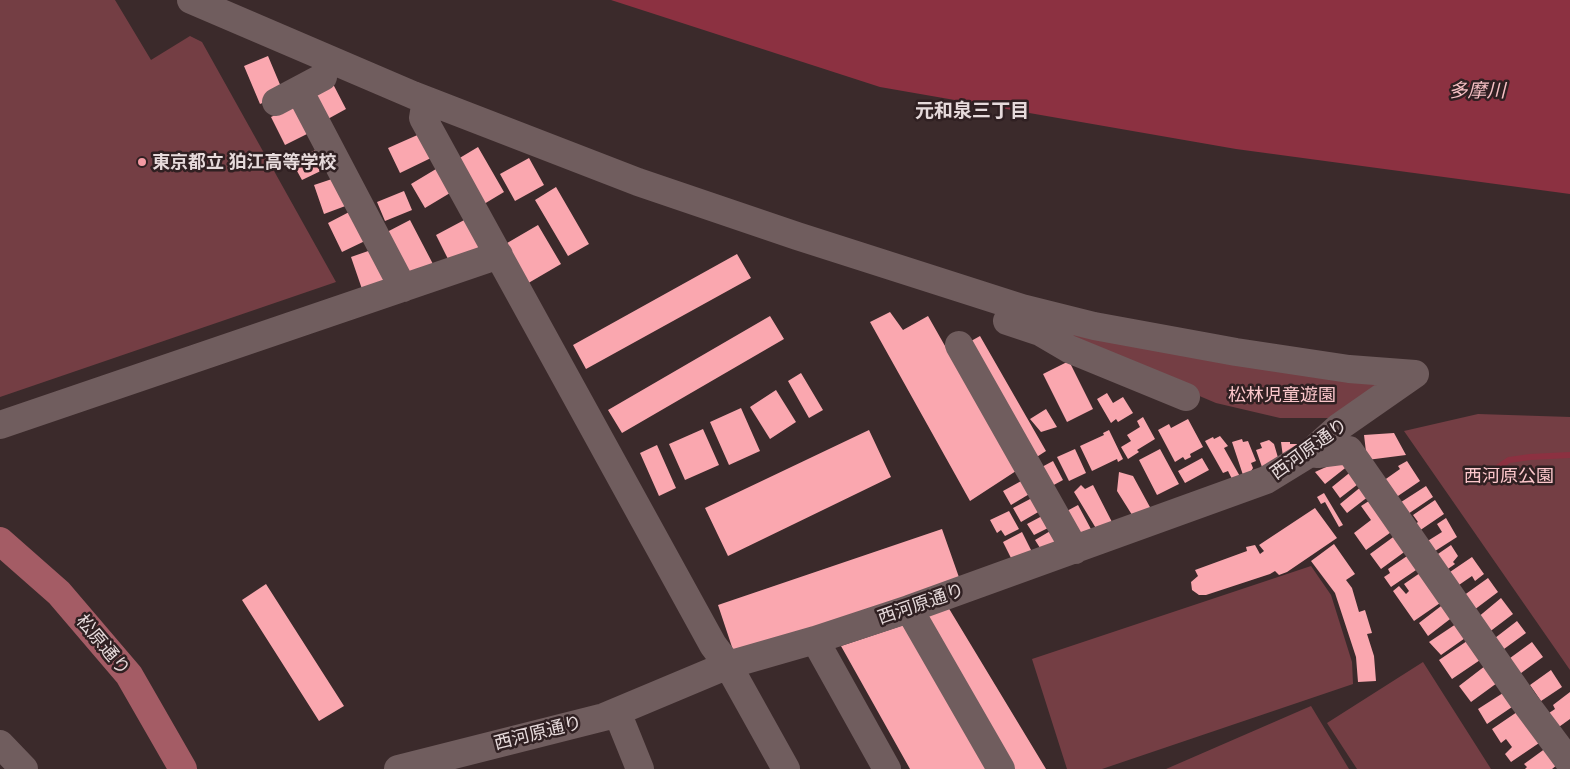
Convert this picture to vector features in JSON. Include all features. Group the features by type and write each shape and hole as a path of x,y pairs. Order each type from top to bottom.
{"main road":[{"name":"松原通り","path":"0,541 59,593 129,675 183,769"}],"street":[{"path":"191,0 426,100 638,182 797,236 987,297 982,313 1040,332 1069,349 1186,396"},
{"path":"323,77 288,96 403,288"},
{"path":"426,100 423,118 713,645 728,665 786,769"},
{"path":"0,425 499,255"},
{"name":"西河原通り","path":"398,769 617,712 728,665 815,640 909,609 1266,480 1310,453 1339,427 1415,374 1349,369 1181,343 1085,323 1022,308 987,297"},
{"path":"959,345 1075,550"},
{"path":"1310,453 1318,454 1349,450 1522,700 1570,763"},
{"path":"909,609 1001,769"},
{"path":"815,640 887,769"},
{"path":"617,712 640,769"},
{"path":"0,744 24,769"}],"green space":[{"name":"東京都立 狛江高等学校","path":"0,0 115,0 151,60 190,36 202,42 336,282 0,397"},
{"name":"松林児童遊園","path":"1051,325 1390,381 1331,418 1280,418 1216,403 1133,368"},
{"name":"西河原公園","path":"1478,414 1570,417 1570,670 1404,431"},
{"path":"1311,566 1331,595 1352,662 1353,684 1102,769 1067,769 1032,659"},
{"path":"1423,662 1491,769 1357,769 1327,723"},
{"path":"1311,706 1349,769 1166,769"}],"water":[{"name":"多摩川","path":"611,0 1570,0 1570,194 1236,149 880,87"}],"building":[{"path":"268,56 284,94 260,104 244,66"},
{"path":"333,84 346,109 326,120 312,95"},
{"path":"296,105 309,133 285,145 271,117"},
{"path":"422,133 433,157 400,173 388,148"},
{"path":"478,147 504,192 484,204 458,159"},
{"path":"319,148 329,167 302,180 292,162"},
{"path":"529,158 544,185 515,201 500,174"},
{"path":"441,166 455,190 425,208 411,184"},
{"path":"338,177 348,205 324,214 314,185"},
{"path":"556,187 589,244 568,256 535,200"},
{"path":"404,191 412,210 385,221 377,202"},
{"path":"353,210 367,240 342,252 328,223"},
{"path":"468,218 483,245 450,263 436,235"},
{"path":"410,220 434,266 409,279 385,233"},
{"path":"538,225 561,264 525,285 502,246"},
{"path":"374,249 385,281 362,289 351,257"},
{"path":"737,254 751,278 586,369 573,345"},
{"path":"890,312 903,330 928,316 1016,471 970,501 870,322"},
{"path":"770,316 784,339 622,433 608,410"},
{"path":"980,336 1046,451 1032,460 964,345"},
{"path":"1069,361 1093,409 1067,422 1043,374"},
{"path":"801,373 823,410 809,418 788,381"},
{"path":"776,390 796,422 770,439 750,407"},
{"path":"1107,393 1113,403 1123,397 1133,413 1118,422 1116,419 1111,423 1097,399"},
{"path":"741,408 760,451 729,465 710,422"},
{"path":"1046,409 1057,427 1041,432 1030,419"},
{"path":"1143,417 1155,439 1137,450 1139,452 1128,459 1121,447 1131,441 1127,435 1140,427 1137,421"},
{"path":"1188,419 1203,447 1190,454 1191,457 1185,460 1183,457 1175,462 1158,430 1169,424 1171,428"},
{"path":"703,429 719,465 685,480 669,444"},
{"path":"869,430 891,477 728,556 705,508"},
{"path":"1109,430 1123,459 1118,462 1117,459 1092,471 1080,446 1104,435 1103,433"},
{"path":"1394,433 1406,455 1367,460 1364,435"},
{"path":"1220,436 1228,446 1224,448 1242,480 1234,483 1228,471 1223,473 1205,441"},
{"path":"1242,439 1243,442 1248,441 1256,461 1251,463 1253,468 1250,473 1243,475 1232,442"},
{"path":"1269,440 1274,444 1279,461 1262,467 1256,450 1262,448 1260,443"},
{"path":"1281,442 1297,444 1297,451 1283,457"},
{"path":"657,445 676,488 659,496 640,453"},
{"path":"1075,449 1086,473 1069,481 1057,457"},
{"path":"1160,449 1179,484 1157,495 1139,460"},
{"path":"1202,458 1209,470 1185,483 1178,471"},
{"path":"1344,459 1349,465 1325,484 1315,472"},
{"path":"1053,461 1063,480 1050,487 1040,468"},
{"path":"1407,461 1420,481 1395,498 1383,481 1400,469 1398,466"},
{"path":"1353,470 1362,481 1340,498 1332,487"},
{"path":"1119,472 1133,476 1151,509 1134,518 1117,491"},
{"path":"1023,480 1031,493 1011,505 1003,491"},
{"path":"1081,485 1085,489 1093,485 1113,524 1097,530 1074,492"},
{"path":"1362,486 1369,496 1347,513 1340,504"},
{"path":"1426,486 1433,497 1405,516 1398,504"},
{"path":"1324,493 1343,525 1339,527 1325,502 1321,504 1317,497"},
{"path":"1032,498 1040,511 1021,522 1013,508"},
{"path":"1372,499 1394,530 1366,550 1354,533 1371,520 1361,506"},
{"path":"1435,500 1444,514 1419,531 1414,525 1418,522 1413,515"},
{"path":"1078,505 1092,531 1080,538 1065,512"},
{"path":"1315,508 1337,538 1287,572 1279,575 1275,571 1206,595 1199,595 1192,590 1191,582 1198,576 1195,570 1247,551 1246,547 1255,545 1260,554 1264,551 1259,545"},
{"path":"1009,511 1019,529 1005,536 1001,530 997,533 990,520"},
{"path":"1044,515 1050,527 1034,535 1027,524"},
{"path":"1446,518 1457,537 1432,553 1426,542 1442,532 1437,524"},
{"path":"942,529 961,583 736,659 718,605"},
{"path":"1052,530 1059,543 1042,551 1035,540"},
{"path":"1022,532 1032,552 1013,562 1003,542"},
{"path":"1396,535 1407,550 1381,569 1370,554"},
{"path":"1334,544 1355,574 1346,580 1352,588 1359,612 1365,610 1372,633 1367,634 1374,656 1376,681 1358,682 1356,657 1335,593 1311,561"},
{"path":"1451,545 1458,556 1453,562 1455,564 1445,571 1435,556"},
{"path":"1410,554 1419,568 1391,587 1384,577 1390,573 1388,569"},
{"path":"1472,557 1484,574 1475,581 1472,576 1456,587 1447,574"},
{"path":"1420,573 1443,601 1414,621 1393,591 1399,586 1406,594 1409,591 1404,584"},
{"path":"1488,578 1498,592 1474,610 1463,596"},
{"path":"266,584 344,706 319,721 242,600"},
{"path":"1501,598 1513,614 1488,633 1477,618"},
{"path":"945,602 1046,769 1010,769 920,616"},
{"path":"1445,603 1454,616 1428,636 1419,623"},
{"path":"1517,621 1526,633 1504,649 1495,638"},
{"path":"1459,622 1468,636 1441,655 1429,642"},
{"path":"904,625 990,769 910,769 841,646"},
{"path":"1470,639 1483,658 1452,679 1439,660"},
{"path":"1532,642 1543,657 1517,676 1506,661"},
{"path":"1485,666 1497,683 1471,702 1459,686"},
{"path":"1551,670 1562,687 1541,701 1530,685"},
{"path":"1570,692 1570,719 1556,729 1546,715 1555,709 1553,705"},
{"path":"1503,693 1512,707 1487,724 1478,709"},
{"path":"1517,712 1542,741 1511,762 1505,754 1512,747 1506,739 1501,743 1492,729"},
{"path":"1546,748 1558,764 1552,769 1525,769 1527,767 1524,764"}],"waterway":[{"path":"1474,476 1494,470 1509,460 1570,455"}],"place":[{"name":"東京都立 狛江高等学校","path":"142,162"}],"district":[{"name":"元和泉三丁目","path":"972,111"}]}
